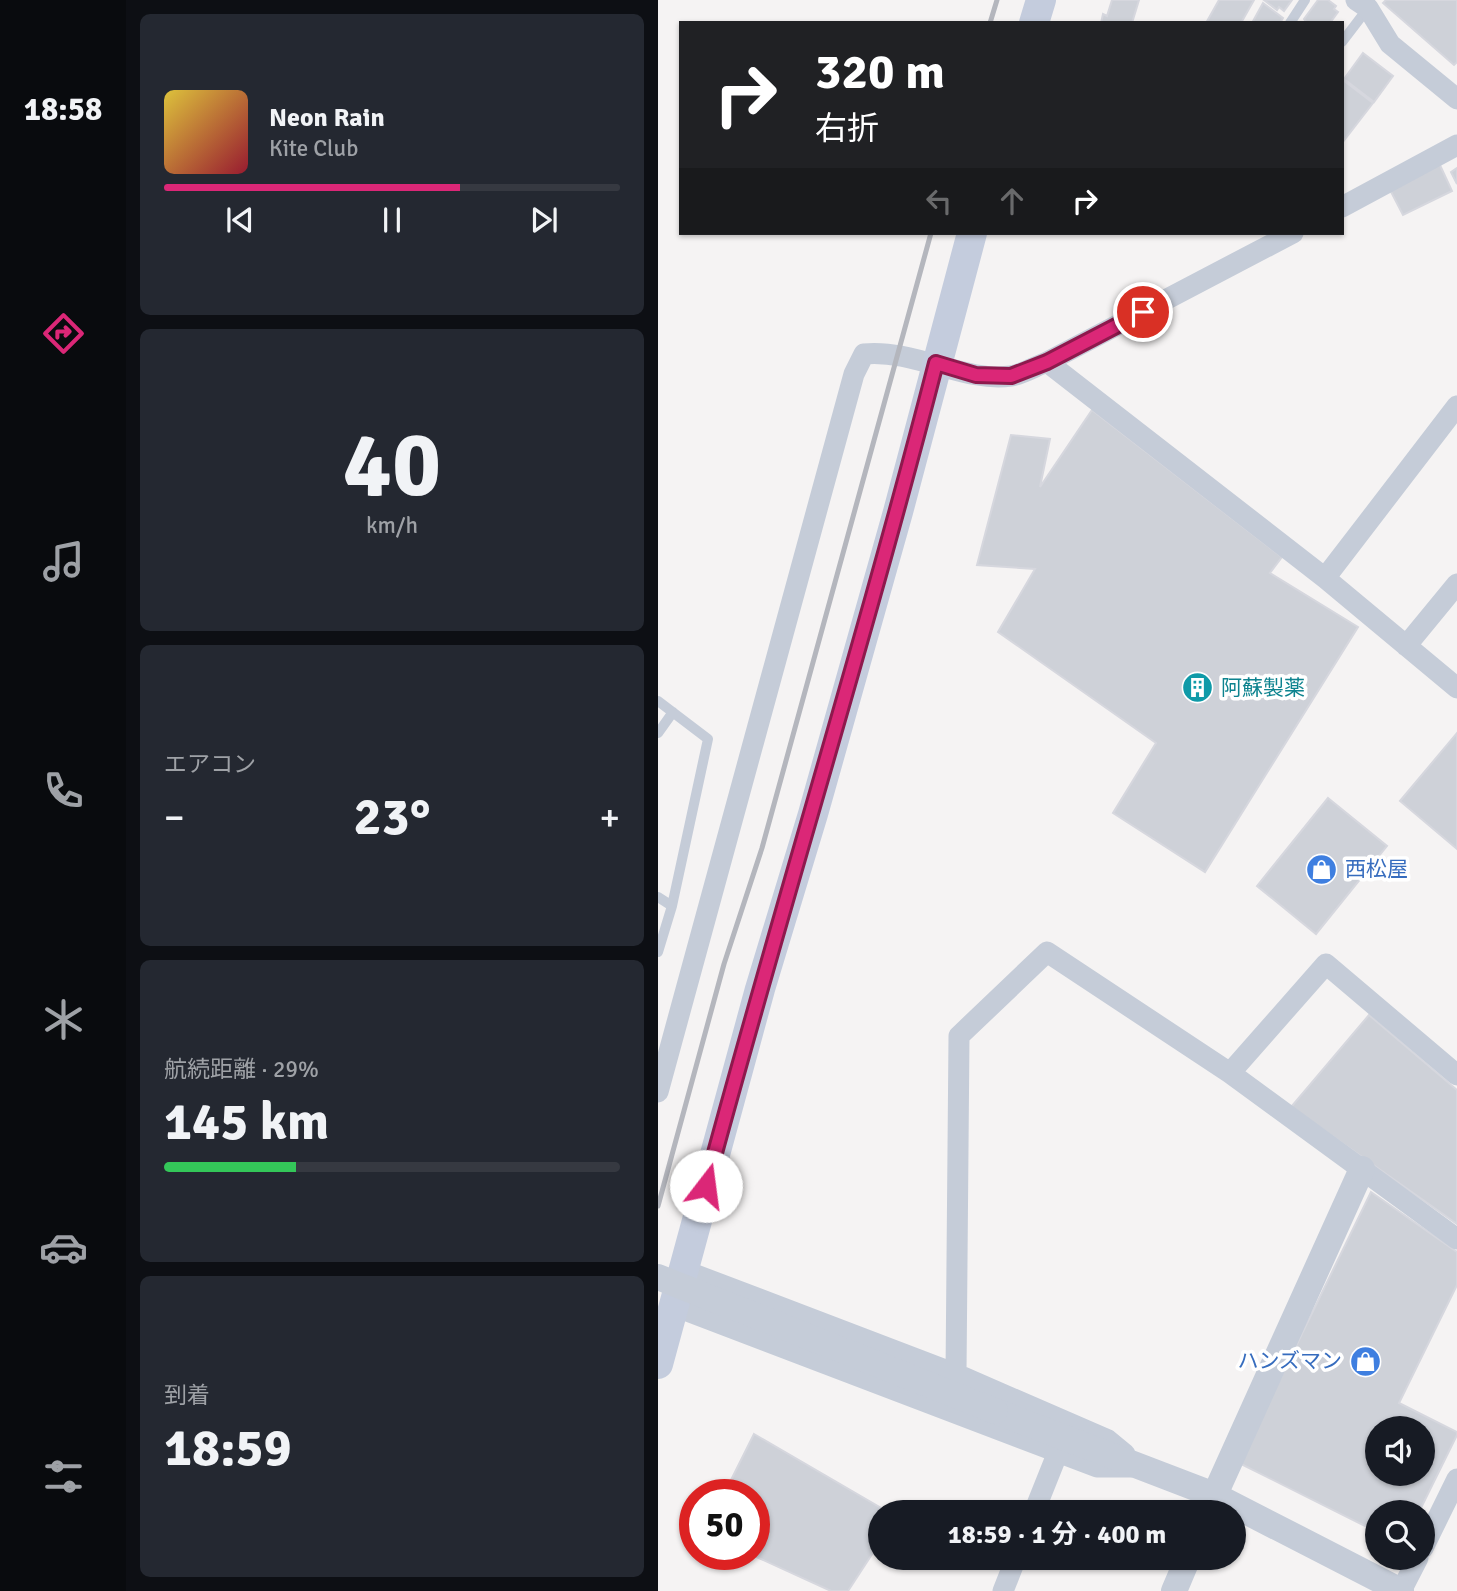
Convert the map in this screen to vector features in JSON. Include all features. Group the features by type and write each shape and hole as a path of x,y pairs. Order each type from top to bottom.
{"main road":[{"path":"1035,21 1041,0"},
{"path":"658,1364 674,1306 671,1274 813,814 971,235"}],"street":[{"path":"1361,2 1390,44 1457,99"},
{"path":"1344,206 1457,145"},
{"path":"658,1092 854,374 864,354 884,352 976,375 1011,376 1047,362 1289,235"},
{"path":"1047,362 1325,578 1457,688"},
{"path":"1325,578 1457,406"},
{"path":"1406,646 1457,584"},
{"path":"957,1374 959,1036 1046,952 1230,1073 1457,1239"},
{"path":"1230,1073 1326,964 1457,1075"},
{"path":"1212,1500 1362,1169"},
{"path":"671,1274 957,1374 1108,1440 1140,1466"},
{"path":"671,1274 995,1411 1140,1466 1203,1500"},
{"path":"674,1306 1097,1467 1140,1466"},
{"path":"1039,1500 1058,1452"},
{"path":"1435,1524 1457,1479"},
{"path":"1246,1520 1401,1591 1412,1570"},
{"path":"1003,1591 1011,1570"},
{"path":"1174,1591 1183,1570"}],"lane":[{"path":"1291,21 1305,0"},
{"path":"1344,37 1361,2"},
{"path":"658,701 708,739 672,906 658,952"},
{"path":"658,733 673,712"},
{"path":"658,897 672,906"}],"building":[{"path":"1112,0 1139,0 1133,21 1101,21 1103,14 1107,16"},
{"path":"1219,0 1254,0 1242,21 1207,21"},
{"path":"1264,0 1292,0 1284,11 1279,7 1277,10"},
{"path":"1318,0 1328,0 1336,6 1334,9 1338,12 1331,21 1304,19"},
{"path":"1386,0 1457,0 1457,62 1454,65 1383,3"},
{"path":"1263,3 1283,18 1281,21 1253,21"},
{"path":"1363,53 1393,76 1374,102 1344,79"},
{"path":"1344,81 1373,103 1344,140"},
{"path":"1439,163 1452,191 1403,215 1389,188"},
{"path":"1457,168 1457,184 1451,172"},
{"name":"阿蘇製薬","path":"1092,410 1282,557 1270,573 1358,627 1205,872 1113,813 1156,743 998,632 1035,569 977,565 1011,435 1050,439 1040,487"},
{"path":"1457,733 1457,849 1400,801"},
{"path":"1328,798 1387,846 1316,934 1257,886"},
{"path":"1369,1015 1457,1090 1457,1224 1291,1107"},
{"path":"1371,1192 1457,1252 1457,1285 1399,1403 1425,1416 1365,1416 1365,1486 1432,1486 1425,1500 1365,1500 1365,1526 1239,1463"},
{"path":"1435,1421 1457,1432 1435,1480"},
{"path":"754,1434 868,1500 868,1560 848,1591 831,1591 770,1563 770,1479 732,1479"}],"railway":[{"path":"991,21 997,0"},
{"path":"658,1206 724,964 762,848 930,235"}],"place":[{"name":"阿蘇製薬","path":"1198,688"},
{"name":"西松屋","path":"1322,869"},
{"name":"ハンズマン","path":"1365,1361"}],"route":[{"path":"706,1186 891,537 936,363 976,375 1011,376 1047,362 1143,312"}]}
